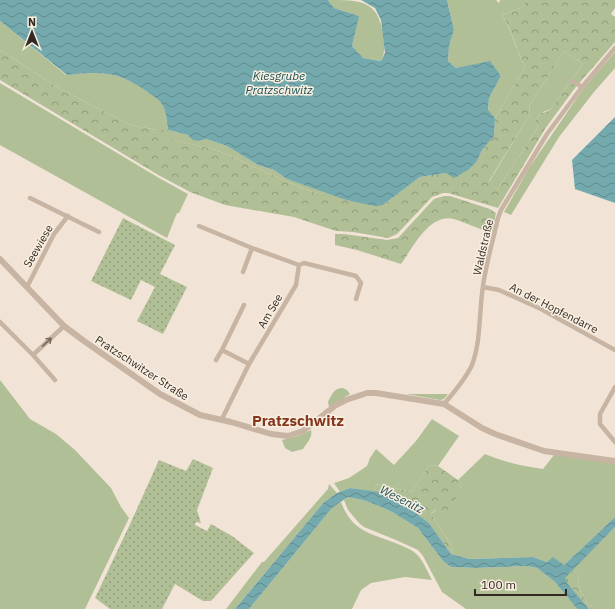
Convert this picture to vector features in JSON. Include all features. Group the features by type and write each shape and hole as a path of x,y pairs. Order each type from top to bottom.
{"street":[{"name":"Waldstraße","path":"444,404 464,380 474,359 477,347 483,287 489,254 501,210 547,134 582,87 615,48"},
{"path":"572,81 582,87"},
{"name":"Seewiese","path":"30,198 99,232"},
{"name":"Seewiese","path":"26,287 54,234 68,216"},
{"path":"199,226 252,248 299,265 304,263 356,276 361,282 356,299"},
{"path":"243,272 252,248"},
{"name":"Pratzschwitzer Straße","path":"0,259 64,326 106,358 160,394 200,415 271,434 288,436 304,431 336,405 346,400 367,393 376,393 444,404 478,426 495,434 544,451 615,461"},
{"name":"Am See","path":"222,420 249,364 296,285 299,265"},
{"name":"An der Hopfendarre","path":"483,287 499,290 541,309 615,350"},
{"path":"216,360 244,305"},
{"path":"0,322 33,355 55,380"},
{"path":"33,355 64,326"},
{"path":"222,350 249,364"},
{"path":"615,387 600,414 600,424 615,442"}],"green space":[{"path":"328,0 358,2 366,4 372,8 377,14 381,23 383,34 384,51 381,61 363,58 352,46 358,16 334,8"},
{"path":"447,0 496,0 499,3 500,0 527,0 521,8 502,15 509,27 525,67 495,118 488,111 489,98 501,76 490,62 456,68 448,61 449,46 454,30"},
{"path":"527,0 615,0 615,8 611,14 615,17 615,42 575,88 545,129 498,208 448,193 443,193 432,197 397,234 388,238 353,232 336,231 294,217 225,205 190,192 160,176 0,80 0,50 60,89 131,125 157,130 168,130 164,138 214,149 318,194 327,192 346,200 383,205 420,177 446,173 477,161 482,150 494,136 495,118 525,67 502,15 521,8","holes":["564,51 583,64 551,109 541,113 535,121 538,127 497,190 489,181 530,114 529,106"]},
{"path":"0,21 66,75 89,73 108,74 136,84 155,97 163,106 168,130 157,130 131,125 60,89 0,50"},
{"path":"564,51 583,64 551,109 541,113 535,121 538,127 497,190 489,182 530,114 529,106"},
{"path":"615,52 615,68 559,137 511,215 504,212 529,168 583,89"},
{"path":"0,83 188,194 179,213 177,213 167,238 0,145"},
{"path":"168,130 188,135 199,141 206,139 227,146 258,165 274,170 287,179 327,192 318,194 214,149 163,138"},
{"path":"450,196 490,209 496,213 492,233 454,219 437,221 429,226 416,241 401,264 357,250 335,245 335,234 387,240 398,238 434,199"},
{"path":"123,218 175,245 160,274 187,287 163,334 137,321 155,287 141,280 131,300 91,281"},
{"path":"0,380 30,419 56,434 75,450 111,488 121,507 129,518 85,609 0,609"},
{"path":"343,388 350,394 329,407 328,402 331,396 337,389"},
{"path":"406,394 448,394 444,399 440,400"},
{"path":"432,419 459,436 438,466 429,465 412,492 377,484 373,492 350,488 340,492 334,483 349,478 367,466 376,449 394,465 416,441"},
{"path":"311,430 310,438 303,449 292,452 285,448 282,440 298,436"},
{"path":"485,454 528,467 543,469 554,455 615,463 615,517 564,565 547,562 533,557 470,559 451,554 452,546 431,514 462,489 458,480"},
{"path":"193,459 213,468 197,510 201,523 196,522 195,525 207,531 211,524 232,536 254,553 211,601 203,601 175,584 162,609 110,609 95,598 159,460 186,471"},
{"path":"429,465 438,466 458,480 462,489 446,514 435,510 431,514 452,546 451,554 429,523 400,501 373,492 377,484 412,492"},
{"path":"329,484 337,493 324,502 235,609 226,609 262,562 264,562 328,489"},
{"path":"348,497 363,500 379,506 418,528 443,561 451,567 475,568 526,566 537,568 555,582 577,609 466,609 442,592 423,556 418,550 364,527 359,523 348,510 344,500"},
{"path":"341,502 351,521 358,527 414,552 422,562 432,580 405,577 371,583 361,590 352,609 249,609 332,508"},
{"path":"615,527 615,609 594,609 586,601 582,593 579,585 578,574 571,571"},
{"path":"571,571 578,574 579,585 582,593 586,601 594,609 589,609 564,578"}],"water":[{"name":"Kiesgrube Pratzschwitz","path":"0,0 328,0 334,8 359,16 352,46 363,58 381,61 385,53 381,20 375,8 361,0 447,0 454,30 449,46 448,61 456,68 490,61 501,76 489,98 488,110 495,118 494,136 482,150 477,161 468,170 454,178 446,173 420,177 383,205 375,206 346,200 287,179 274,170 258,165 227,146 206,139 199,141 193,140 188,135 168,130 163,106 151,94 136,84 108,74 89,73 67,75 0,21"},
{"path":"615,117 615,203 575,189 572,160"},
{"path":"350,488 378,492 400,501 429,523 451,554 470,559 533,557 547,562 553,557 564,565 615,517 615,527 565,578 568,584 589,609 577,609 555,582 537,568 526,566 475,568 451,567 443,561 418,528 379,506 363,500 348,497 332,508 249,609 235,609 324,502 337,493"}],"district":[{"name":"Pratzschwitz","path":"298,420"}],"water label":[{"name":"Wesenitz","path":"402,499"}]}
